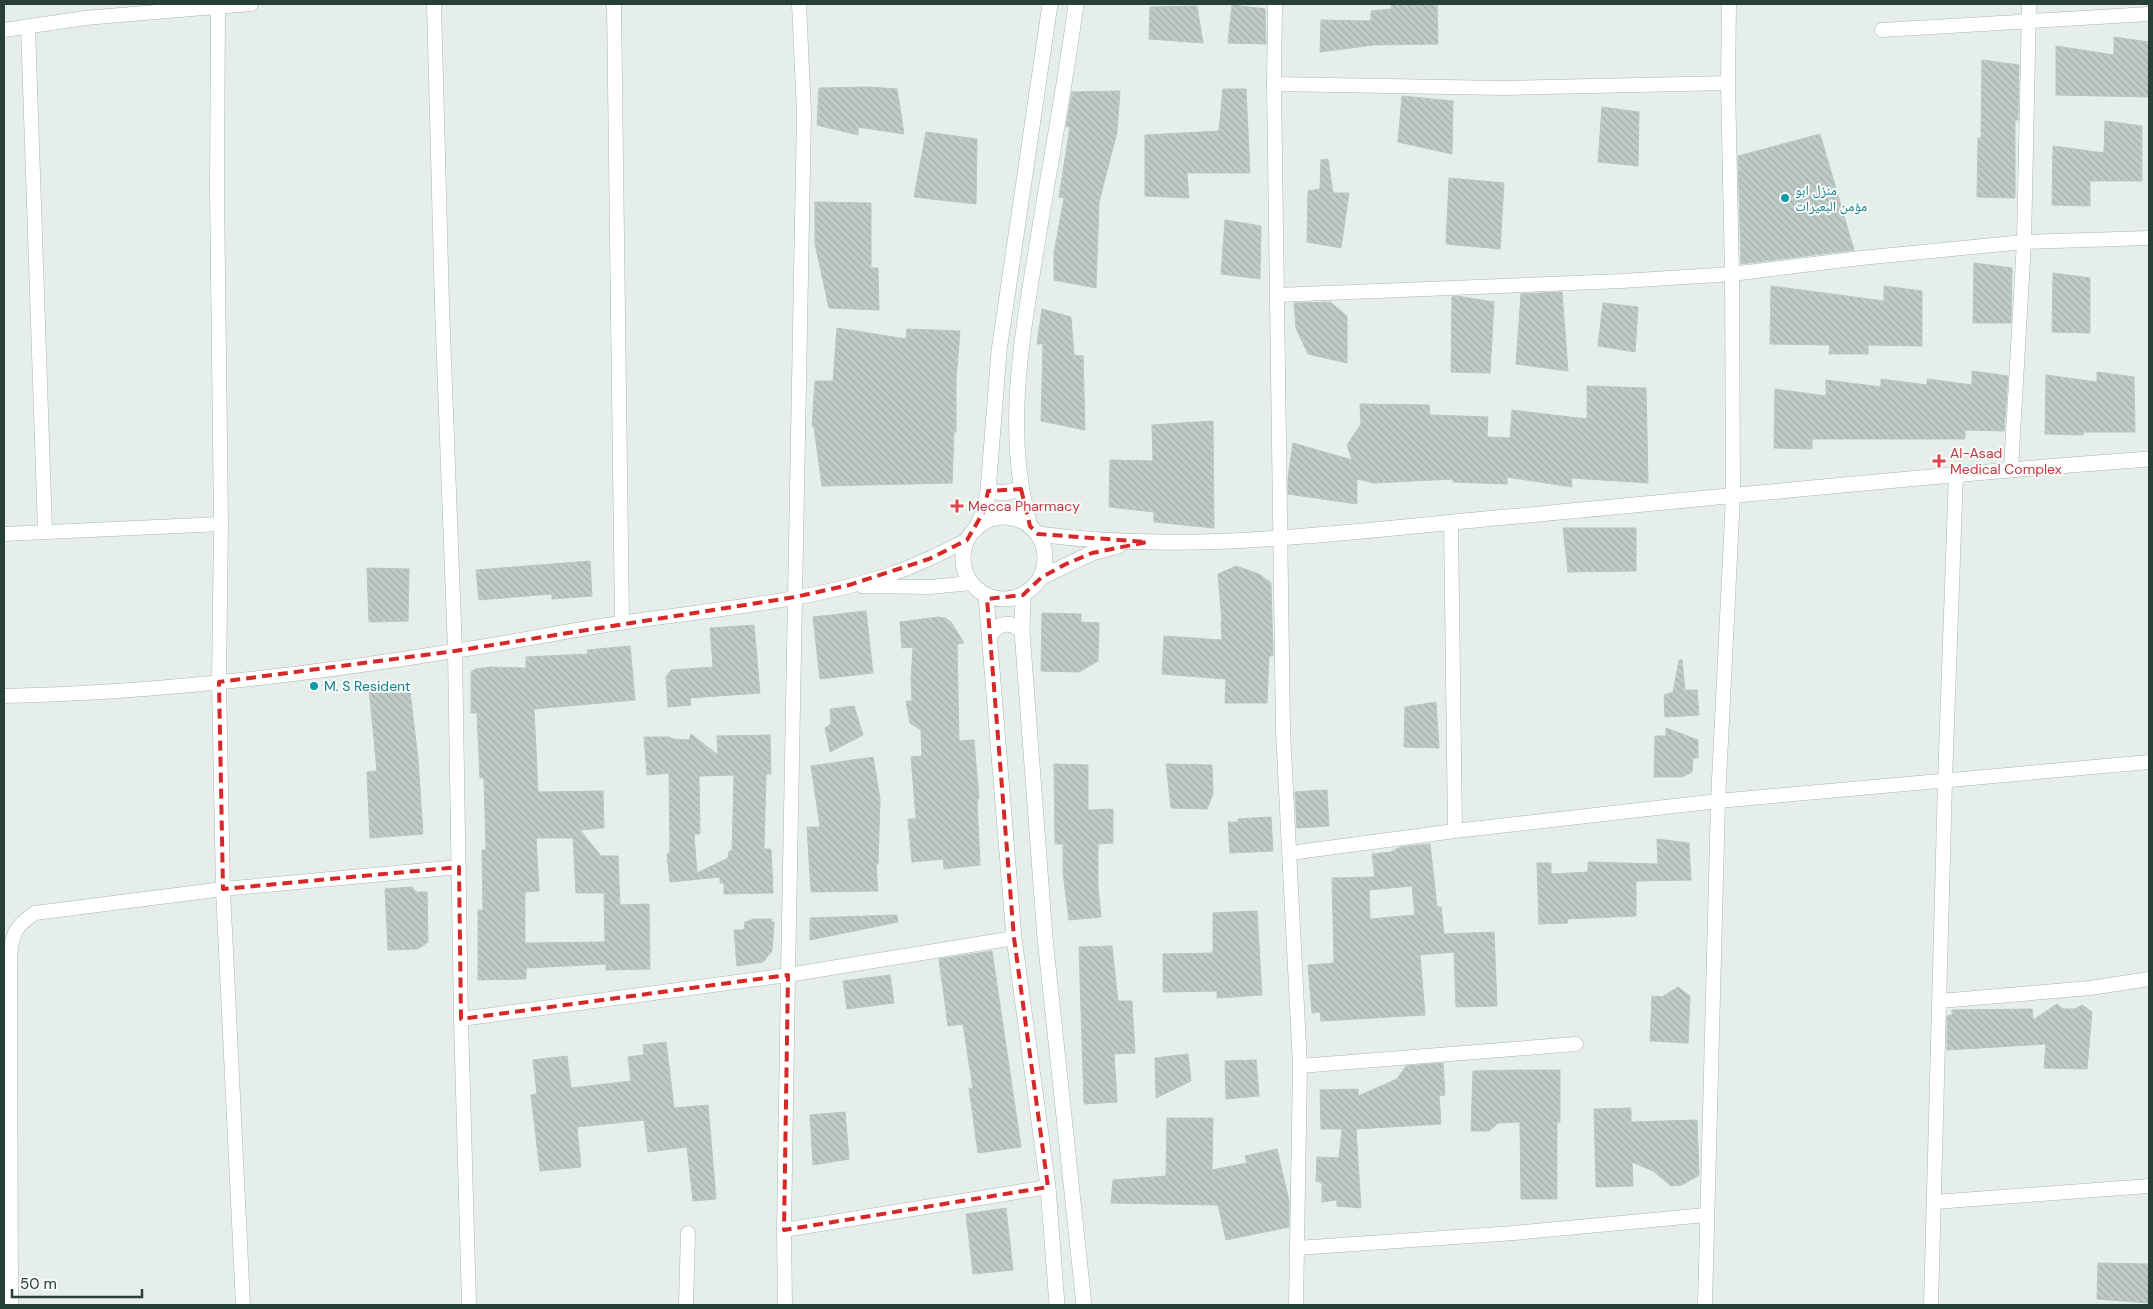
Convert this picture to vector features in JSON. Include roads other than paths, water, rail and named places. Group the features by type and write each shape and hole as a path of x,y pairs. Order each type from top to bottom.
{"main road":[{"path":"1050,4 1000,352 988,492 984,511 963,555 964,570 971,583 986,596 998,599 1011,599 1023,595 1034,588 1042,577 1046,555 1034,530 1021,489 1017,417 1020,353 1076,4"},
{"path":"971,535 990,520 1008,517 1020,520 1034,530 1092,540 1147,542 1279,538 2011,469 2149,459"},
{"path":"988,492 1004,493 1021,489"},
{"path":"1042,577 1092,553 1119,546 1147,542"},
{"path":"1023,595 1022,631 1045,938 1084,1305"},
{"path":"986,596 1014,938 1048,1187 1057,1305"},
{"path":"990,635 1001,624 1009,623 1022,631"}],"street":[{"path":"82,4 85,18"},
{"path":"4,30 85,18 251,4"},
{"path":"434,4 442,306 456,651 460,1019 469,1305"},
{"path":"614,4 622,623"},
{"path":"786,1305 784,1230 804,113 799,4"},
{"path":"1275,4 1274,84 1283,731 1300,1066 1296,1305"},
{"path":"1705,1305 1718,801 1732,496 1729,4"},
{"path":"2011,469 2024,242 2029,4"},
{"path":"218,6 217,200 221,524 219,682 222,889 243,1305"},
{"path":"1882,30 2149,14"},
{"path":"28,26 45,531"},
{"path":"1274,84 1503,88 1728,83"},
{"path":"1277,295 1622,281 1732,274 1861,258 2024,242 2149,238"},
{"path":"1931,1305 1945,781 1956,474"},
{"path":"1451,522 1455,831"},
{"path":"4,534 221,524"},
{"path":"4,696 72,695 219,682 456,651 622,623 795,597 849,585 906,568 930,559 971,535"},
{"path":"849,585 906,587 971,583"},
{"path":"1290,853 1455,831 1718,801 2149,762"},
{"path":"12,1305 7,1114 10,957 11,940 20,922 35,913 222,889 458,867"},
{"path":"460,1019 788,975 1014,938"},
{"path":"1940,1002 2090,988 2149,980"},
{"path":"1300,1066 1576,1044"},
{"path":"1935,1202 2149,1186"},
{"path":"784,1230 1048,1187"},
{"path":"1298,1248 1514,1233 1706,1215"},
{"path":"686,1305 688,1233"}],"place":[{"name":"منزل ابو مؤمن البعيرات","path":"1785,198"},
{"name":"Al-Asad Medical Complex","path":"1939,461"},
{"name":"Mecca Pharmacy","path":"957,506"},
{"name":"M. S Resident","path":"314,686"}]}
